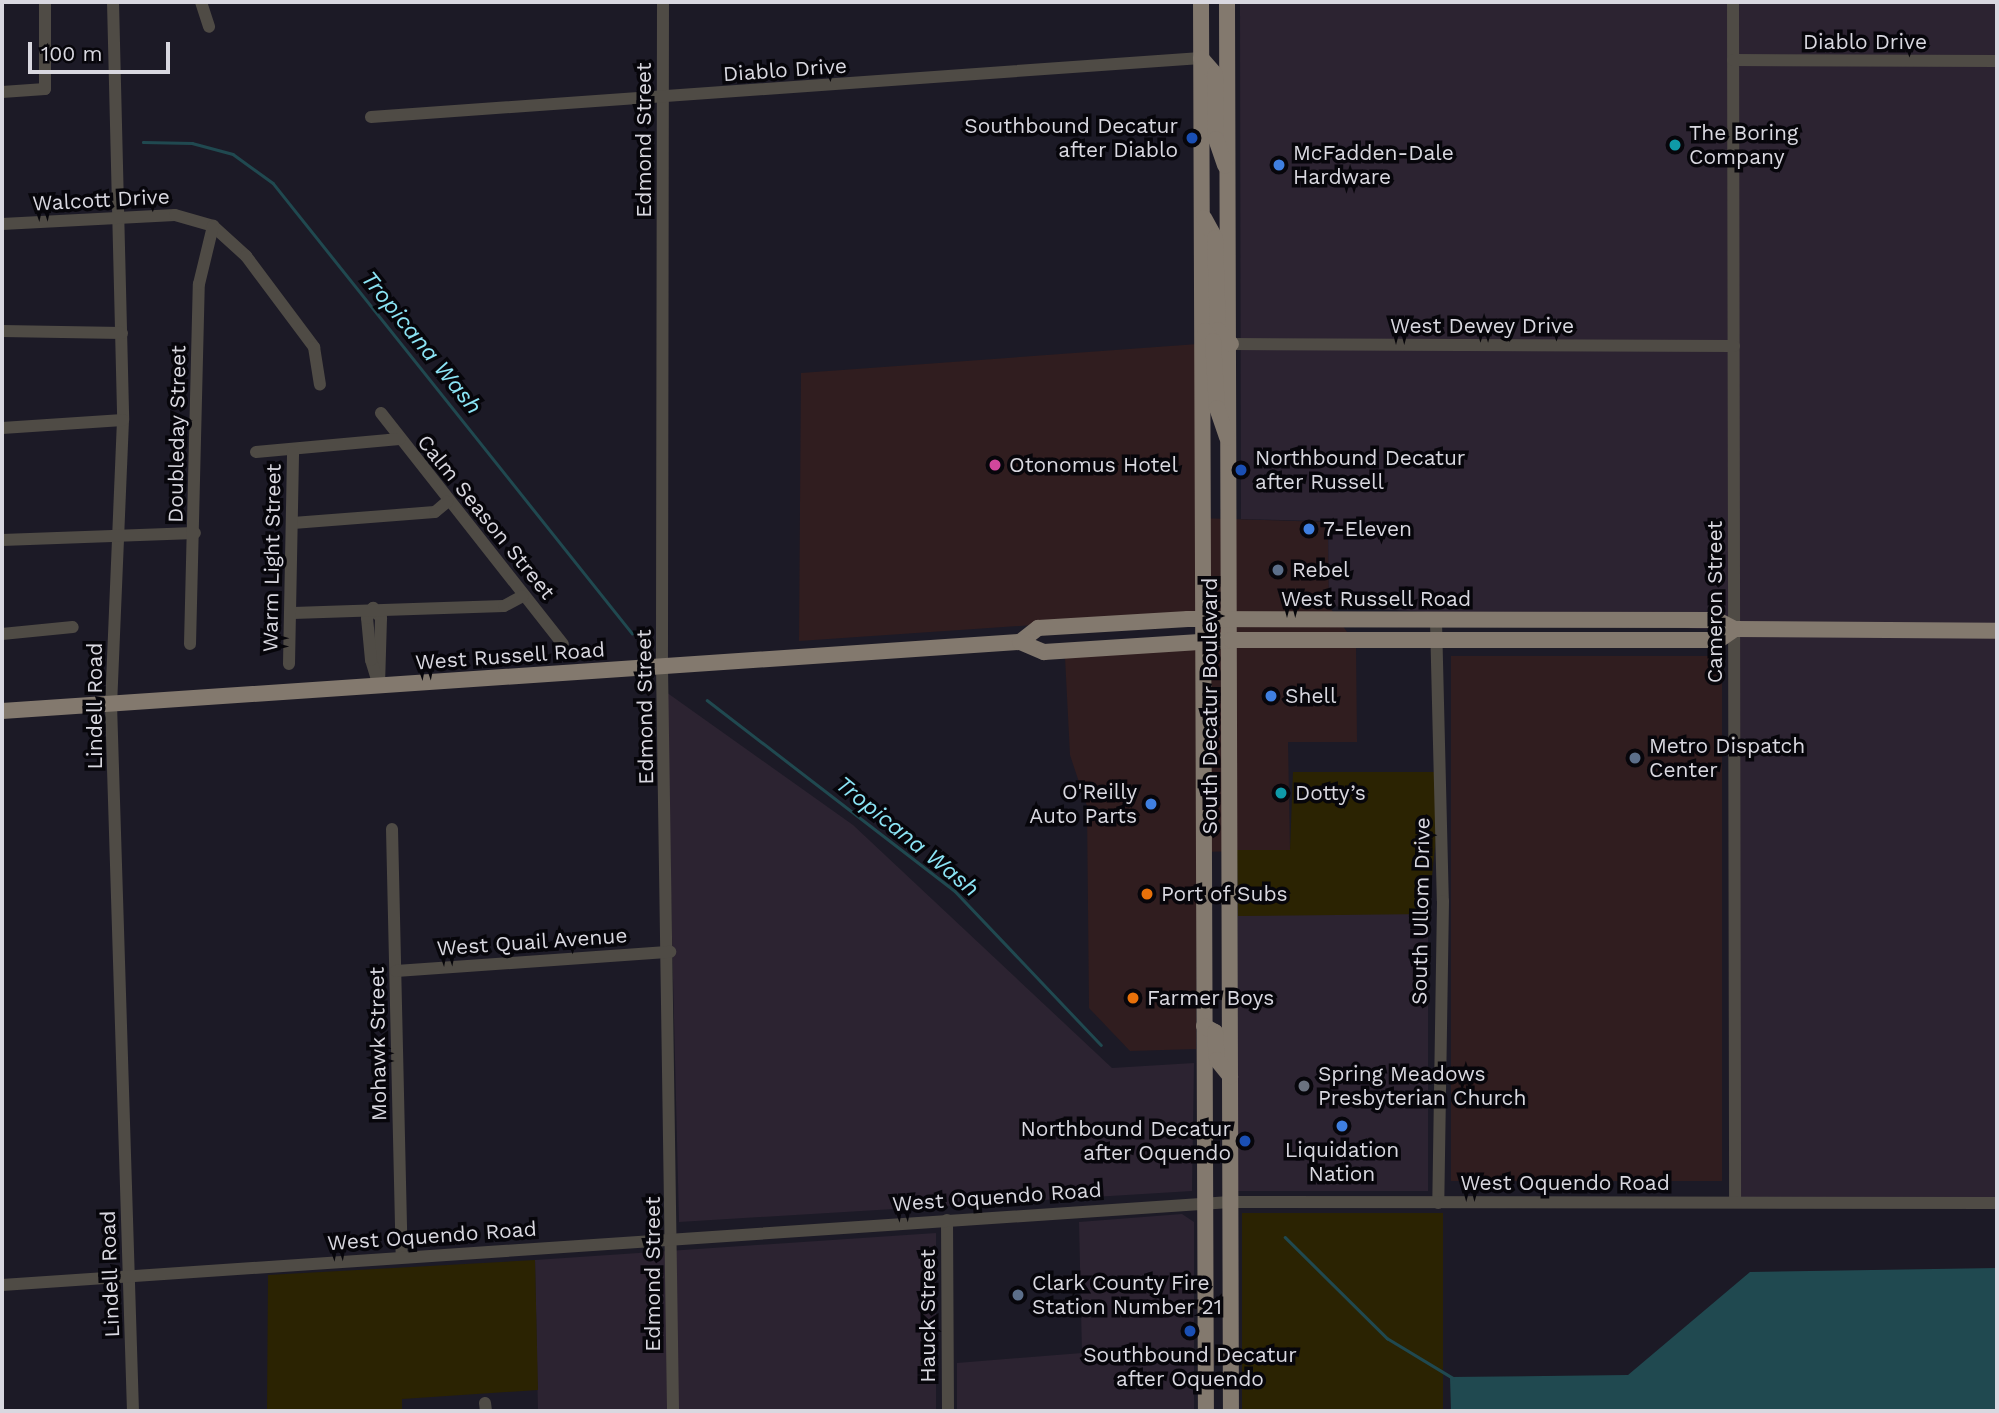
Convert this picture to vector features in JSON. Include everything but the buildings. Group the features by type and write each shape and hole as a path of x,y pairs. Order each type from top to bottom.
{"main road":[{"name":"South Decatur Boulevard","path":"1201,2 1206,1411"},
{"name":"South Decatur Boulevard","path":"1227,2 1231,344 1231,1411"},
{"path":"1201,58 1214,74 1216,139 1229,178"},
{"path":"1203,216 1214,238 1218,330 1231,344"},
{"path":"1203,328 1213,341 1217,408 1231,449"},
{"name":"West Russell Road","path":"1020,642 1038,628 1230,619 1717,620 1735,629 1997,631"},
{"name":"West Russell Road","path":"2,711 1020,642 1044,652 1203,640 1719,640 1735,629"},
{"path":"1204,1026 1214,1032 1217,1060 1230,1076"}],"street":[{"path":"2,92 44,89 45,2"},
{"name":"Lindell Road","path":"113,2 116,217 123,420 111,704 133,1411"},
{"path":"201,2 209,27"},
{"name":"Edmond Street","path":"663,2 662,667 670,952 673,1411"},
{"name":"Cameron Street","path":"1733,2 1735,1202"},
{"name":"Diablo Drive","path":"371,117 1201,58"},
{"name":"Diablo Drive","path":"1733,60 1997,61"},
{"name":"Walcott Drive","path":"2,224 175,215 213,226 246,256 314,347 320,385"},
{"name":"Doubleday Street","path":"190,644 195,533 199,284 213,226"},
{"path":"2,331 122,333"},
{"name":"West Dewey Drive","path":"1231,344 1734,346"},
{"name":"Calm Season Street","path":"381,413 447,502 563,644"},
{"path":"2,428 123,420"},
{"path":"256,452 293,452 399,439"},
{"name":"Warm Light Street","path":"289,664 293,613 293,452"},
{"path":"293,523 435,512 447,502"},
{"path":"2,540 117,532 195,533"},
{"path":"293,613 373,608 491,607 523,596"},
{"path":"373,608 367,618 371,660 379,686"},
{"name":"South Ullom Drive","path":"1436,621 1439,641 1438,1203"},
{"path":"2,634 73,627"},
{"name":"Mohawk Street","path":"392,829 402,1257"},
{"name":"West Quail Avenue","path":"396,971 670,952"},
{"name":"West Oquendo Road","path":"2,1285 1205,1203 1997,1203"},
{"name":"Hauck Street","path":"947,1220 948,1411"}],"shaded area":[{"path":"1240,2 1997,2 1997,1203 1735,1202 1732,631 1329,606 1328,521 1241,519"},
{"path":"1198,344 1196,518 1328,522 1329,606 1356,645 1357,742 1288,742 1290,850 1197,852 1196,1049 1130,1051 1089,1008 1087,806 1070,755 1065,657 1197,649 1195,614 799,641 801,373"},
{"path":"1451,656 1722,656 1722,1181 1451,1181"},
{"path":"666,692 853,825 1112,1068 1194,1063 1192,1191 679,1222"},
{"path":"1238,914 1428,914 1428,1191 1238,1191"},
{"path":"1182,1214 1194,1222 1194,1411 957,1411 957,1363 1082,1353 1079,1222"},
{"path":"936,1233 936,1411 538,1411 535,1260"},
{"path":"1997,1268 1997,1411 1451,1411 1450,1377 1628,1375 1750,1272"}],"sand":[{"path":"1293,772 1443,772 1428,914 1238,916 1237,850 1290,850"},
{"path":"1242,1213 1443,1213 1443,1411 1242,1411"},
{"path":"535,1260 538,1390 402,1399 402,1411 267,1411 268,1275"}],"waterway":[{"name":"Tropicana Wash","path":"143,142 192,143 233,154 273,183 632,633"},
{"name":"Tropicana Wash","path":"707,700 955,891 1101,1045"},
{"path":"1285,1237 1387,1338 1453,1378"}],"place":[{"name":"Southbound Decatur after Diablo","path":"1192,138"},
{"name":"The Boring Company","path":"1675,145"},
{"name":"McFadden-Dale Hardware","path":"1279,165"},
{"name":"Otonomus Hotel","path":"995,465"},
{"name":"Northbound Decatur after Russell","path":"1241,470"},
{"name":"7-Eleven","path":"1309,529"},
{"name":"Rebel","path":"1278,570"},
{"name":"Shell","path":"1271,696"},
{"name":"Metro Dispatch Center","path":"1635,758"},
{"name":"Dotty’s","path":"1281,793"},
{"name":"O'Reilly Auto Parts","path":"1151,804"},
{"name":"Port of Subs","path":"1147,894"},
{"name":"Farmer Boys","path":"1133,998"},
{"name":"Spring Meadows Presbyterian Church","path":"1304,1086"},
{"name":"Liquidation Nation","path":"1342,1126"},
{"name":"Northbound Decatur after Oquendo","path":"1245,1141"},
{"name":"Clark County Fire Station Number 21","path":"1018,1295"},
{"name":"Southbound Decatur after Oquendo","path":"1190,1331"}]}
